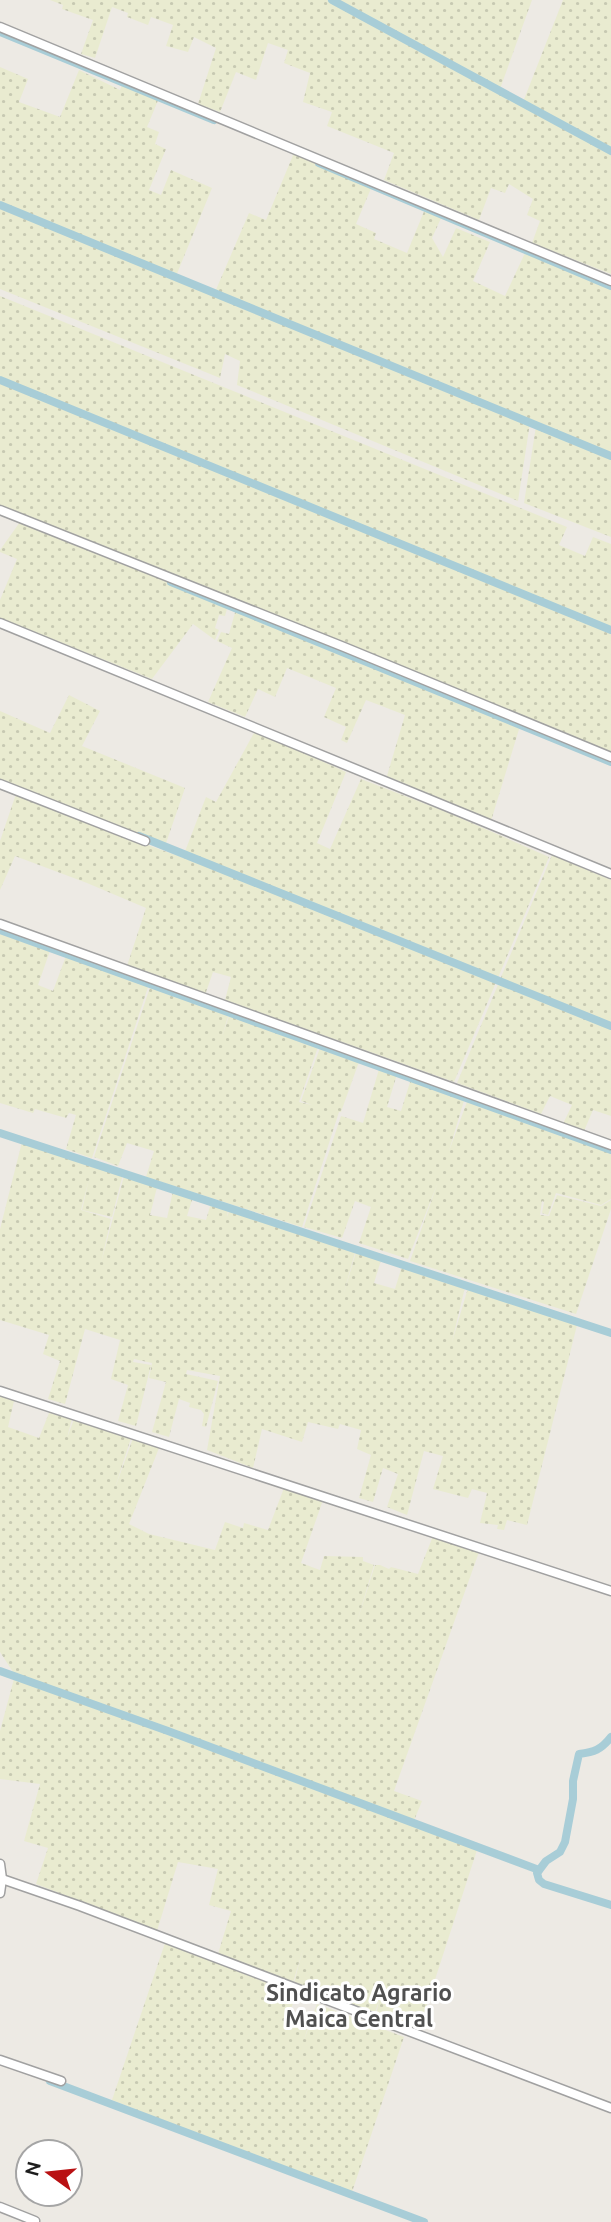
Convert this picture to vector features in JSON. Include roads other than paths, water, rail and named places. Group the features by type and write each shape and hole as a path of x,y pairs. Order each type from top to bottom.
{"street":[{"path":"0,27 611,281"},
{"path":"0,510 611,757"},
{"path":"0,623 611,874"},
{"path":"0,784 145,841"},
{"path":"0,925 611,1145"},
{"path":"0,1391 611,1591"},
{"path":"0,1864 0,1893"},
{"path":"2,1879 80,1906 611,2108"},
{"path":"0,2060 61,2081"},
{"path":"0,2207 35,2221"}],"waterway":[{"path":"332,0 611,151"},
{"path":"0,32 214,120"},
{"path":"319,163 611,286"},
{"path":"0,205 611,456"},
{"path":"0,380 611,630"},
{"path":"171,582 611,762"},
{"path":"139,836 611,1026"},
{"path":"0,930 611,1150"},
{"path":"0,1133 611,1333"},
{"path":"0,1671 539,1870"},
{"path":"611,1737 597,1750 579,1754 565,1842 560,1852 546,1861 537,1873 544,1884 611,1905"},
{"path":"50,2081 424,2222"}],"district":[{"name":"Sindicato Agrario Maica Central","path":"359,2006"}]}
